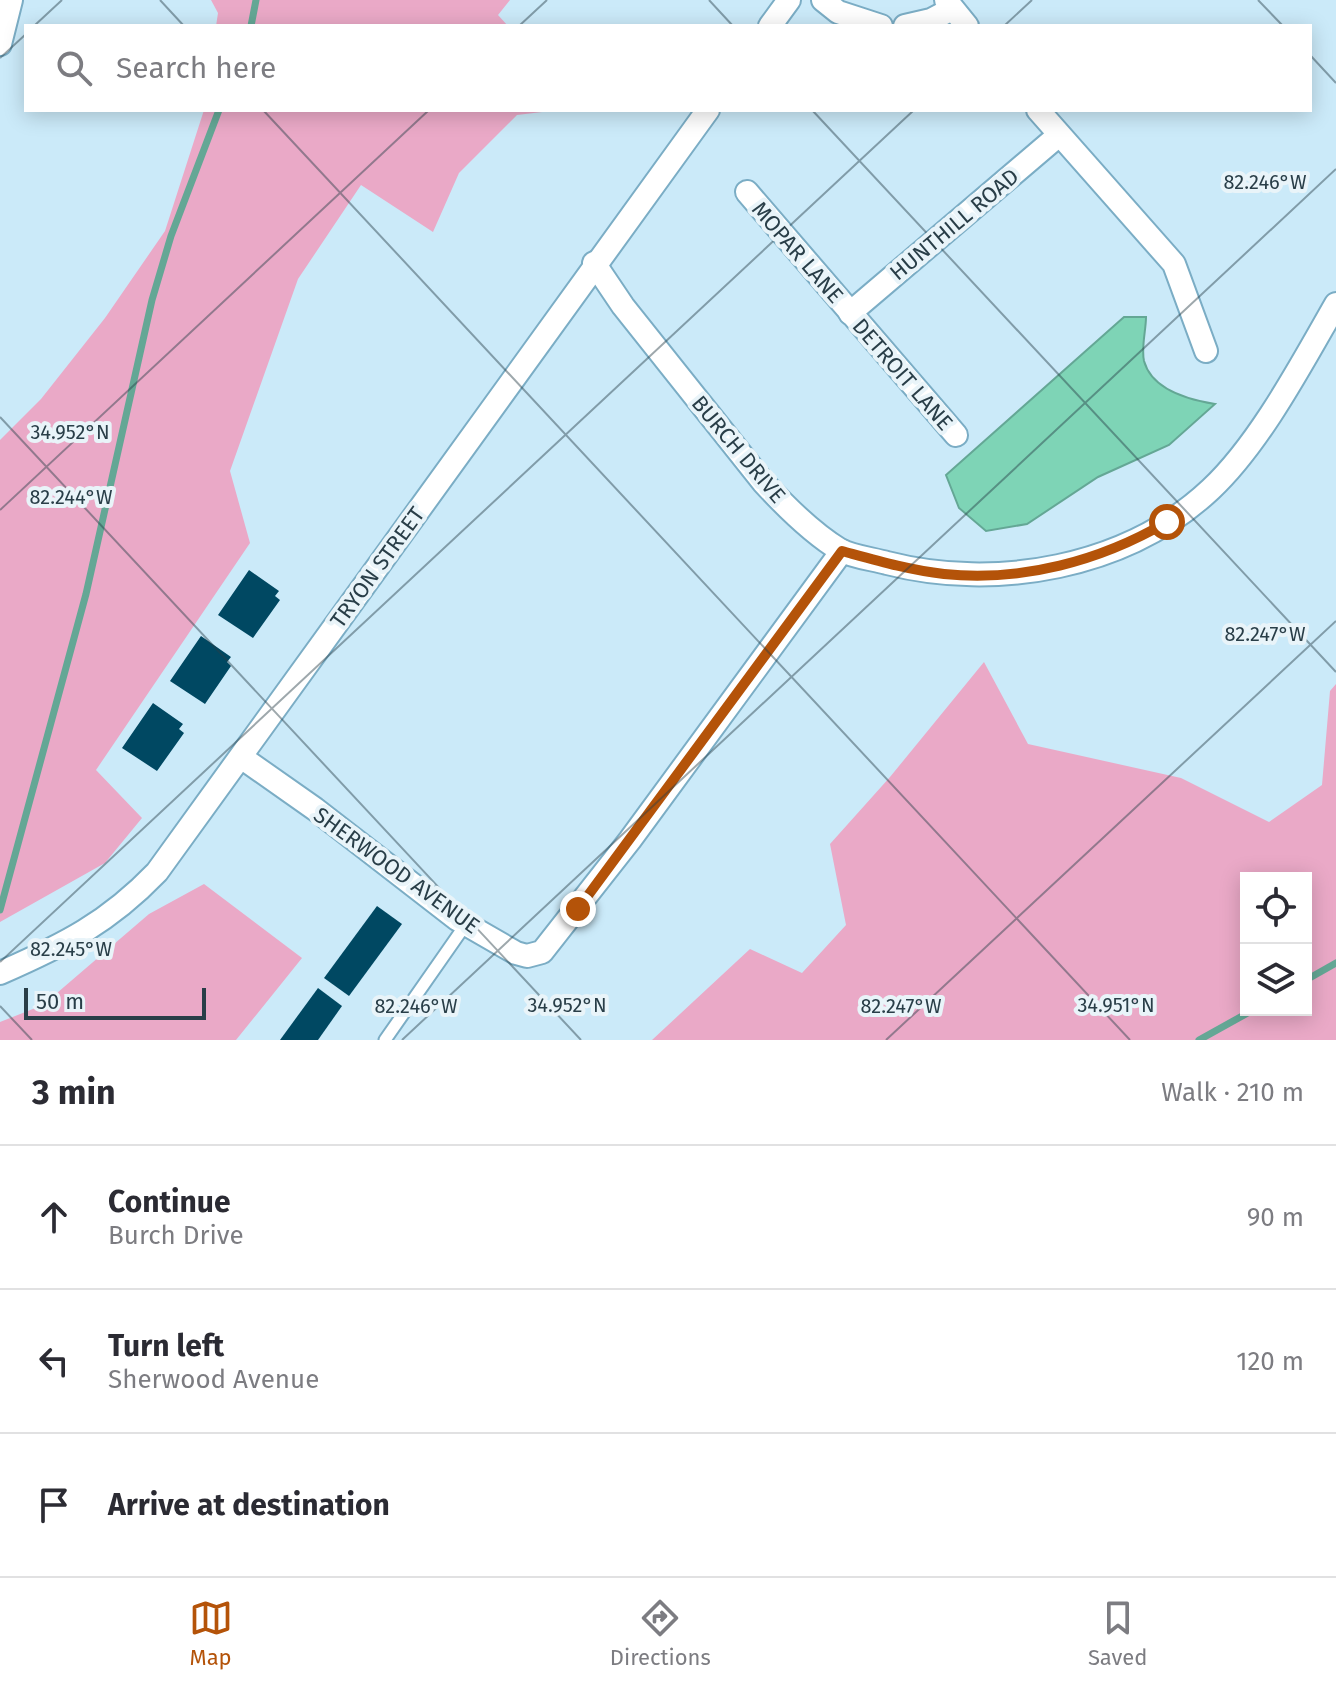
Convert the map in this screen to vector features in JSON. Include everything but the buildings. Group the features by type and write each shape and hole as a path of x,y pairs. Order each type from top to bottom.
{"street":[{"path":"0,44 11,0"},
{"path":"771,24 789,0"},
{"path":"823,0 838,12 875,24"},
{"path":"914,24 955,12"},
{"name":"TRYON STREET","path":"0,973 73,939 106,919 133,897 173,852 594,263 707,112"},
{"path":"1040,112 1174,264 1206,351"},
{"name":"HUNTHILL ROAD","path":"850,313 1059,135"},
{"name":"MOPAR LANE","path":"747,192 850,313"},
{"name":"BURCH DRIVE","path":"594,263 623,306 786,507 842,551 943,574 979,575 1057,567 1093,557 1141,537 1195,503 1232,466 1303,361 1336,304"},
{"name":"DETROIT LANE","path":"850,313 956,435"},
{"name":"SHERWOOD AVENUE","path":"241,757 466,924 516,953 527,956 542,952 557,938 842,551"}],"lane":[{"path":"385,1040 466,924"}],"shaded area":[{"path":"211,0 510,0 498,15 506,24 216,24 218,13"},
{"path":"203,112 542,112 517,115 459,173 433,232 361,185 298,279 230,471 250,543 96,770 142,818 105,863 0,922 0,440 41,399 105,318 165,231"},
{"path":"1124,317 1146,317 1143,356 1148,371 1155,379 1173,392 1215,404 1169,445 1098,477 1027,524 986,531 959,508 946,475"},
{"path":"984,662 1028,744 1181,778 1269,822 1322,785 1330,691 1336,684 1336,1040 652,1040 750,949 802,973 846,925 830,844 890,777"},
{"path":"204,884 302,958 236,1040 0,1040 0,1022 43,1005 149,914"}],"waterway":[{"path":"251,24 256,0"},
{"path":"0,910 86,594 152,300 171,236 218,112"},
{"path":"1312,977 1336,963"},
{"path":"1199,1040 1242,1016"}],"route":[{"path":"578,909 842,551 943,574 1018,573 1093,557 1141,537 1167,522"}]}
